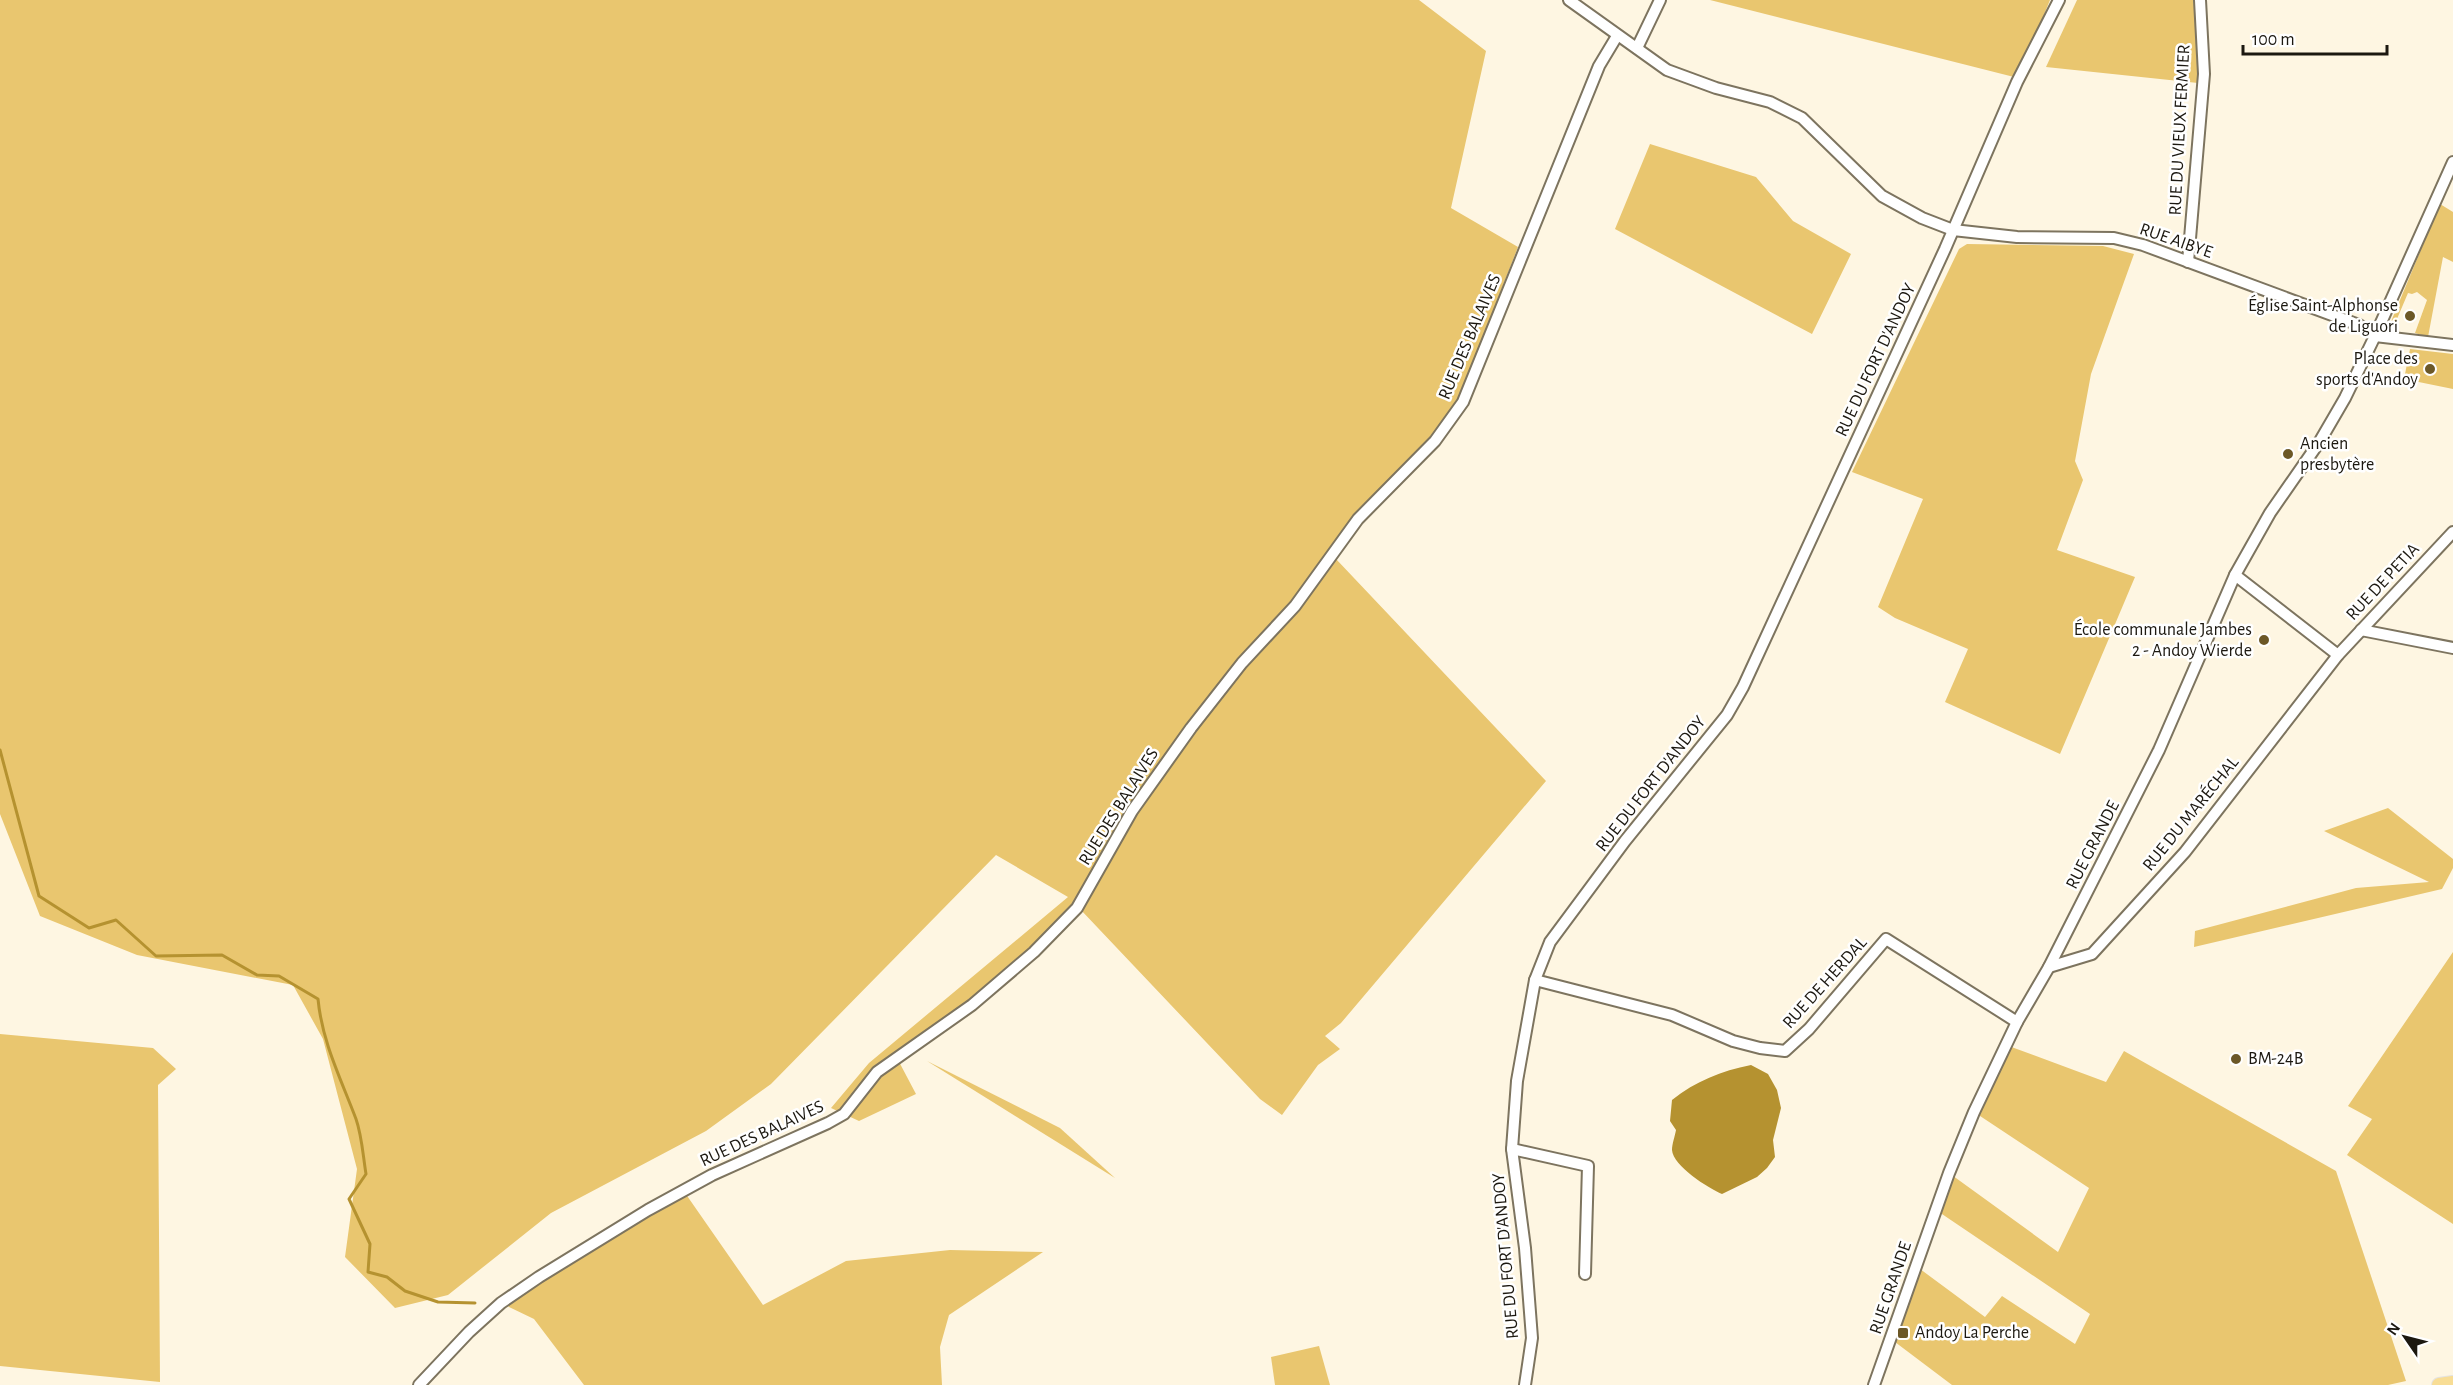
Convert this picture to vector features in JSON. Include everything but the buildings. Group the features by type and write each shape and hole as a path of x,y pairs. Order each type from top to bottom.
{"main road":[{"path":"2439,1385 2453,1383"}],"street":[{"name":"RUE AIBYE","path":"1569,0 1667,70 1716,88 1770,102 1802,118 1882,196 1922,218 1953,230 2017,237 2114,238 2143,245 2359,325 2375,336"},
{"path":"1637,48 1660,0"},
{"name":"RUE DU FORT D'ANDOY","path":"1525,1385 1532,1338 1525,1248 1512,1149 1517,1081 1535,980 1550,942 1626,841 1726,715 1743,687 1953,230 2017,82 2059,0"},
{"name":"RUE DU VIEUX FERMIER","path":"2188,262 2204,74 2200,0"},
{"name":"RUE DES BALAIVES","path":"419,1385 469,1332 501,1303 539,1277 648,1210 712,1174 828,1124 844,1114 877,1072 972,1005 1034,952 1077,908 1132,811 1191,728 1242,663 1296,606 1358,519 1450,423 1463,402 1599,66 1617,36"},
{"name":"RUE GRANDE","path":"1874,1385 1949,1173 1974,1112 2017,1022 2049,967 2159,750 2235,575 2270,513 2320,441 2345,398 2453,162"},
{"path":"2375,336 2453,345"},
{"name":"RUE DE PETIA","path":"2338,655 2453,532"},
{"path":"2235,575 2338,655"},
{"path":"2361,630 2453,648"},
{"name":"RUE DU MARÉCHAL","path":"2049,967 2092,954 2100,946 2185,852 2338,655"},
{"name":"RUE DE HERDAL","path":"1535,980 1672,1016 1733,1041 1785,1051 1809,1029 1886,939 2017,1022"},
{"path":"1512,1149 1588,1166 1585,1274"}],"shaded area":[{"path":"0,0 1419,0 1486,51 1451,208 1518,247 1458,401 1447,421 1197,716 1077,908 1034,952 897,1058 916,1094 859,1121 831,1108 869,1063 1068,897 996,855 771,1084 706,1131 551,1213 448,1295 395,1308 345,1257 357,1169 323,1039 293,985 137,955 40,916 0,814"},
{"path":"1710,0 2050,0 2024,64 2014,77"},
{"path":"2077,0 2194,0 2198,83 2046,67"},
{"path":"1650,144 1756,177 1793,221 1851,254 1812,334 1615,229"},
{"path":"2440,204 2453,212 2453,262 2443,257 2428,337 2415,333 2427,300 2417,292 2408,293 2394,326 2390,324"},
{"path":"1967,244 2103,246 2134,254 2091,374 2075,461 2083,480 2057,550 2135,577 2060,754 1945,702 1968,649 1895,618 1878,607 1923,499 1852,472 1959,249"},
{"name":"Place des sports d'Andoy","path":"2410,349 2453,354 2453,389 2404,379"},
{"path":"1336,559 1546,781 1341,1023 1325,1036 1340,1049 1318,1065 1282,1115 1260,1099 1080,909 1134,813 1193,730"},
{"path":"2388,808 2453,859 2453,868 2442,889 2194,947 2195,931 2356,888 2429,882 2324,831"},
{"path":"2453,952 2453,1224 2347,1155 2372,1119 2348,1106"},
{"path":"0,1034 153,1048 176,1069 158,1085 160,1382 0,1366"},
{"path":"2006,1045 2106,1082 2124,1051 2336,1171 2406,1381 2388,1385 1952,1385 1891,1339 1916,1266 1985,1317 2002,1296 2075,1344 2090,1314 1936,1210 1949,1173 2058,1252 2089,1188 1974,1112"},
{"path":"927,1061 1060,1128 1115,1178"},
{"path":"1751,1065 1768,1074 1777,1090 1781,1108 1773,1140 1775,1157 1757,1177 1722,1194 1692,1176 1674,1156 1672,1148 1676,1130 1670,1121 1672,1100 1690,1087 1709,1078"},
{"path":"683,1190 763,1305 846,1261 950,1250 1043,1252 949,1315 940,1347 942,1385 584,1385 534,1319 501,1303"},
{"path":"1319,1346 1330,1385 1275,1385 1271,1357"}],"waterway":[{"path":"0,750 39,896 89,928 116,920 156,956 222,955 257,975 279,976 318,999 328,1045 356,1119 361,1139 366,1174 349,1199 370,1244 368,1272 387,1277 405,1291 438,1302 475,1303"}],"place":[{"name":"Église Saint-Alphonse de Liguori","path":"2410,316"},
{"name":"Place des sports d'Andoy","path":"2430,369"},
{"name":"Ancien presbytère","path":"2288,454"},
{"name":"École communale Jambes 2 - Andoy Wierde","path":"2264,640"},
{"name":"BM-24B","path":"2236,1059"},
{"name":"Andoy La Perche","path":"1903,1333"}]}
